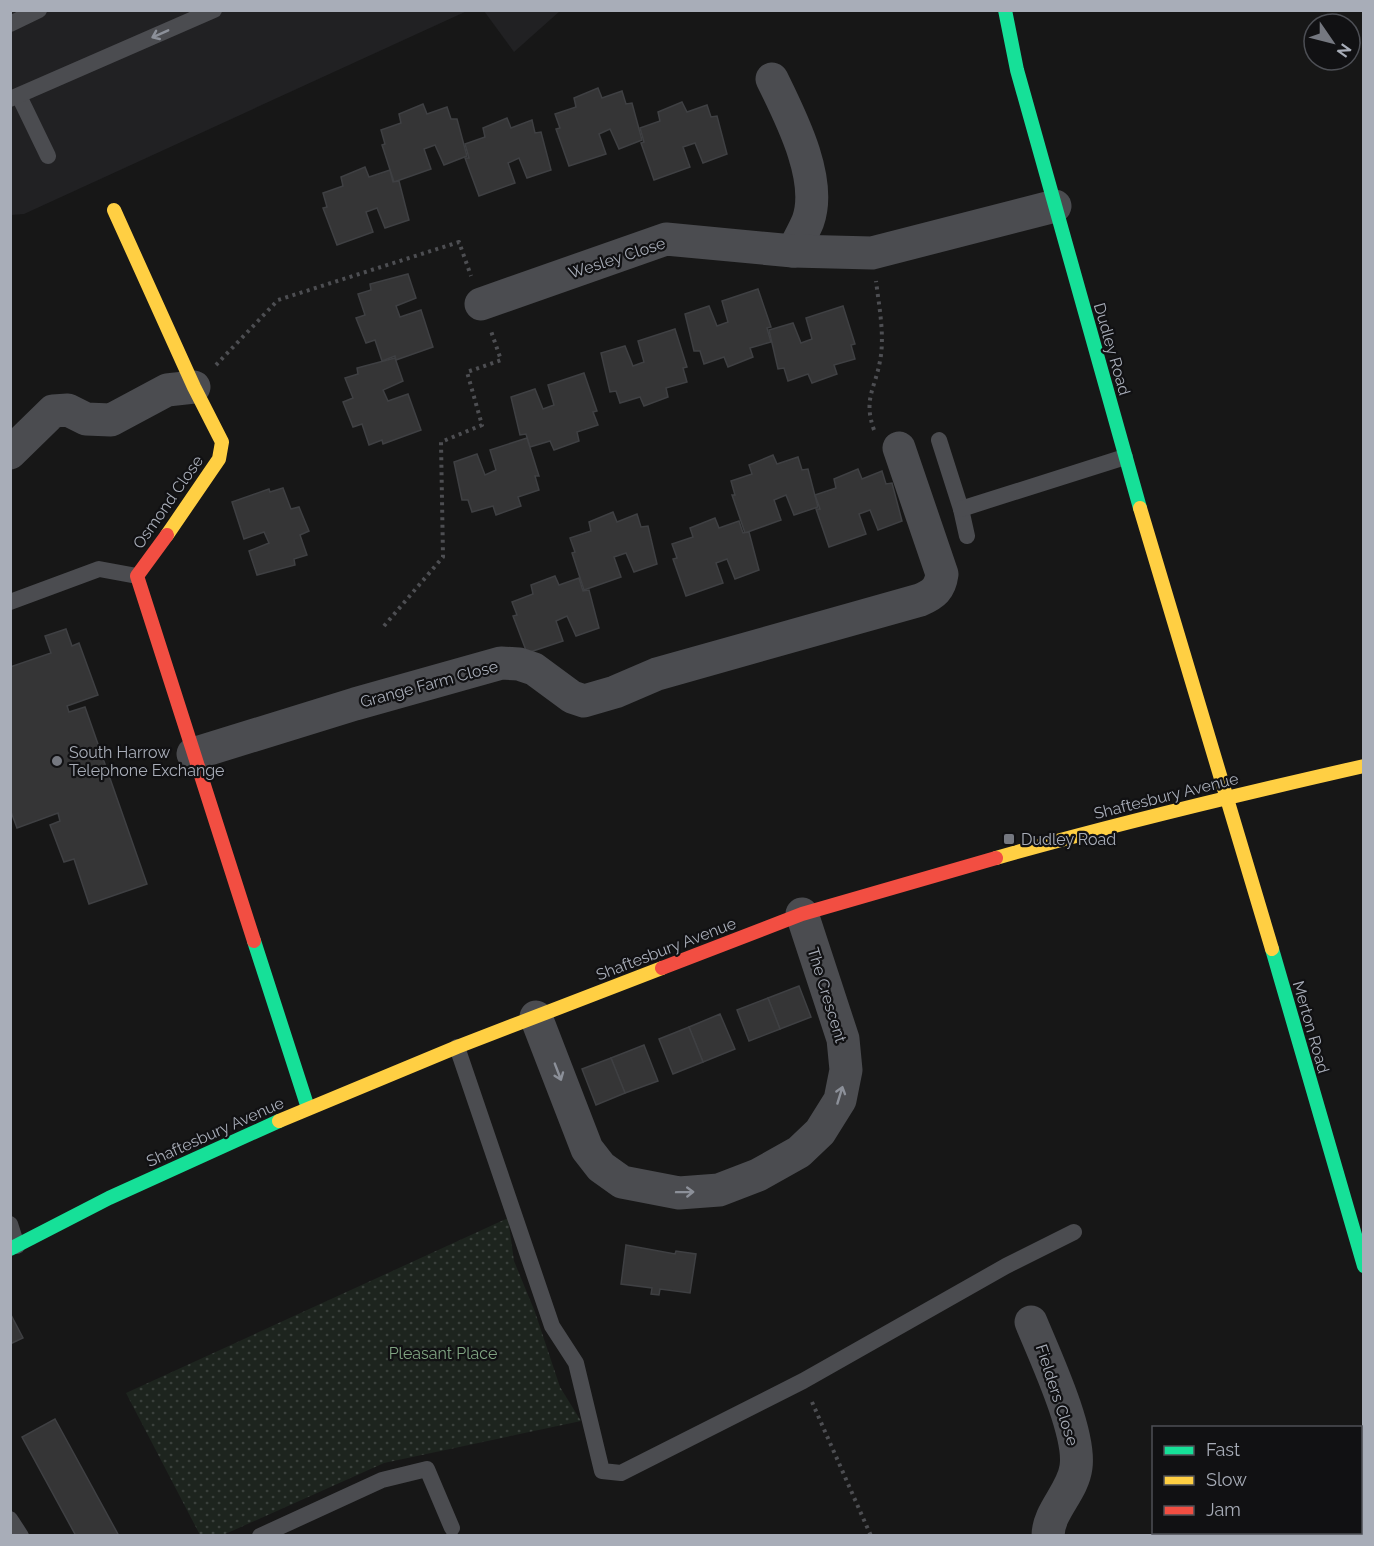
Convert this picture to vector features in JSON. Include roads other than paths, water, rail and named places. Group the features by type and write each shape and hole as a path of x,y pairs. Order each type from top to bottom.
{"street":[{"name":"Dudley Road","path":"1005,10 1017,70 1125,457 1228,796"},
{"path":"772,79 796,128 806,161 812,193 809,220 793,251"},
{"name":"Wesley Close","path":"481,304 666,239 793,251 872,253 1055,206"},
{"name":"Osmond Close","path":"114,210 194,387 222,442 219,459 184,513 137,576"},
{"path":"10,453 53,411 68,410 86,419 111,420 167,390 194,387"},
{"name":"Grange Farm Close","path":"194,754 355,704 501,663 519,664 534,669 572,697 584,701 615,692 657,674 927,597 933,594 940,585 942,574 898,448"},
{"path":"137,576 308,1108"},
{"name":"Shaftesbury Avenue","path":"14,1247 109,1198 308,1108 457,1047 802,914 1077,835 1228,796 1364,766"},
{"name":"Merton Road","path":"1228,796 1364,1266"},
{"name":"The Crescent","path":"537,1017 587,1149 600,1167 621,1182 679,1193 719,1190 758,1175 799,1152 820,1132 840,1100 846,1070 843,1039 802,914"},
{"name":"Fielders Close","path":"1031,1322 1056,1381 1076,1448 1076,1468 1069,1488 1057,1509 1048,1536"}],"lane":[{"path":"10,24 39,10"},
{"path":"48,156 15,98 214,10"},
{"path":"939,440 962,509 967,536"},
{"path":"962,509 1125,457"},
{"path":"10,602 99,569 137,576"},
{"path":"457,1047 552,1326 576,1363 602,1471 621,1473 803,1381 1006,1266 1074,1232"},
{"path":"10,1224 14,1247"},
{"path":"260,1536 382,1480 428,1469 452,1528"},
{"path":"10,1519 21,1536"}],"place":[{"name":"South Harrow Telephone Exchange","path":"57,761"},
{"name":"Dudley Road","path":"1009,839"}],"park label":[{"name":"Pleasant Place","path":"443,1353"}]}
